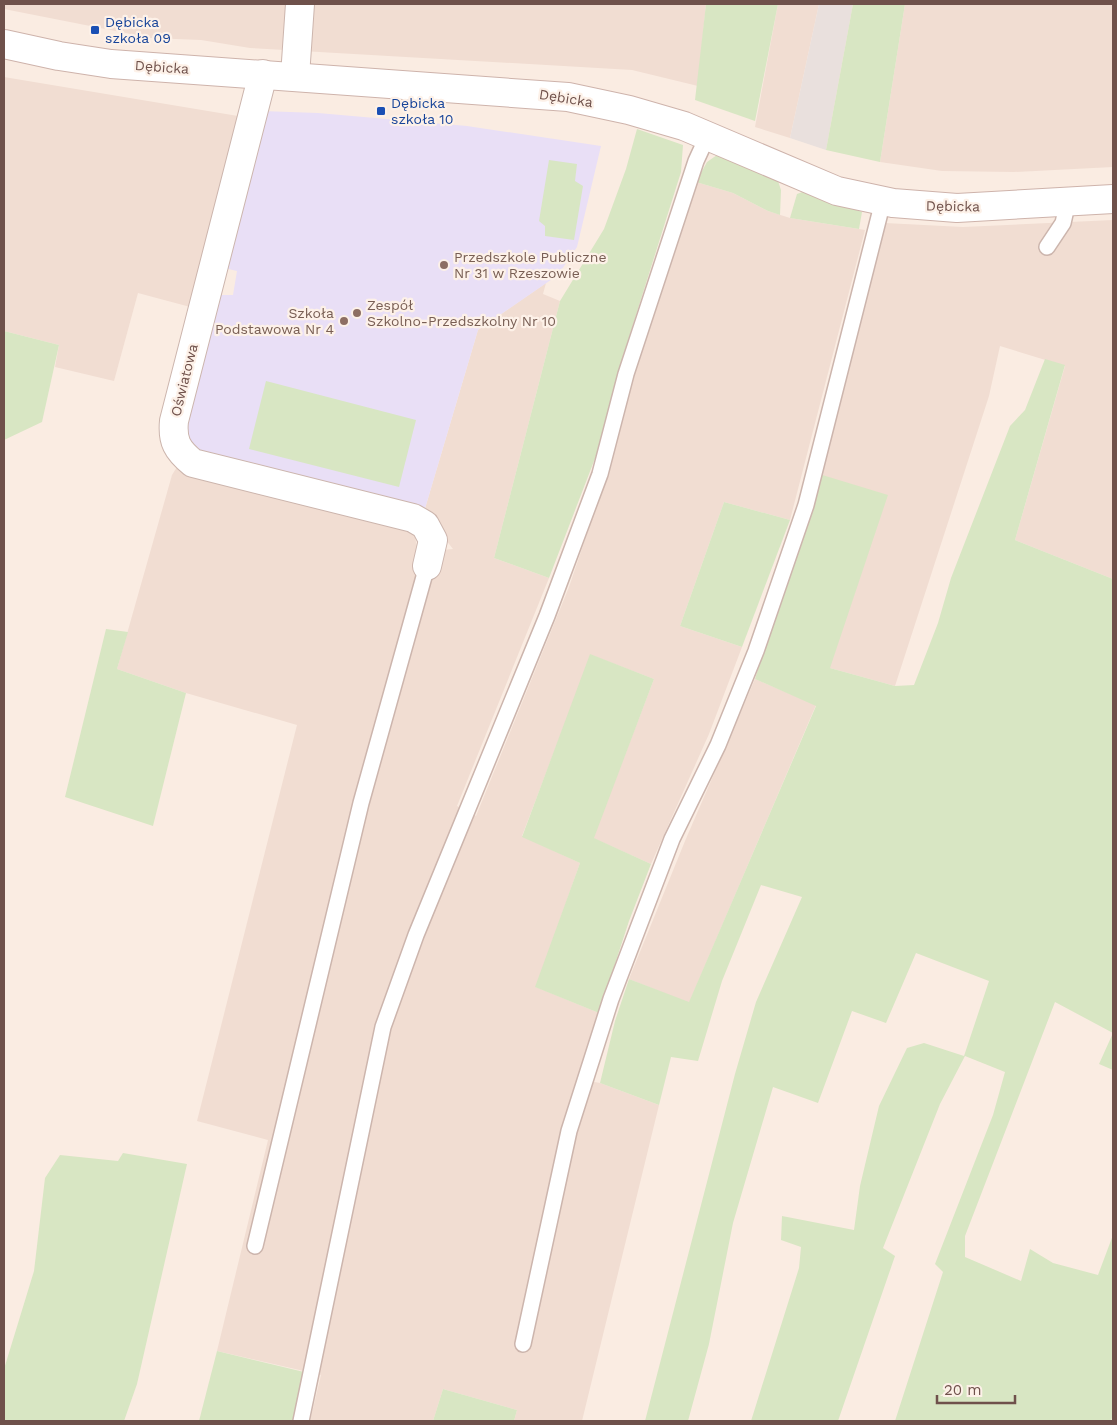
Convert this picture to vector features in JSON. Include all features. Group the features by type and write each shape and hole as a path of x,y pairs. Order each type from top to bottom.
{"street":[{"path":"295,76 300,4"},
{"name":"Dębicka","path":"4,44 59,56 112,64 568,97 629,110 684,126 837,191 883,201 957,208 1113,199"},
{"name":"Oświatowa","path":"263,74 174,421 173,436 178,451 193,463 413,518 425,525 433,540 427,566"}],"lane":[{"path":"301,1421 383,1028 416,935 548,616 597,483 632,355 696,161 707,137"},
{"path":"523,1344 569,1131 611,999 672,839 718,745 756,651 799,523 883,201"},
{"path":"1047,247 1063,222 1068,202"},
{"path":"255,1246 361,803 427,566"}],"shaded area":[{"path":"4,4 706,4 698,86 632,70 250,48 201,40 151,38 4,9"},
{"path":"778,4 819,4 790,138 755,127"},
{"path":"819,4 853,4 826,150 790,138"},
{"path":"905,4 1113,4 1113,167 1014,172 942,171 880,162"},
{"path":"4,77 244,117 194,308 138,293 114,381 55,367 59,345 4,331"},
{"name":"Zespół Szkolno-Przedszkolny Nr 10","path":"262,111 318,113 467,126 601,146 577,247 558,275 478,330 424,512 204,457 185,436 185,417 217,295 233,295 237,271 224,268"},
{"path":"696,182 733,193 768,211 790,218 865,230 790,520 724,502 680,626 742,647 709,734 651,864 593,838 654,679 591,655 522,836 580,863 536,987 599,1013 579,1079 600,1083 659,1105 582,1421 514,1421 517,1410 443,1389 433,1421 310,1421 321,1375 217,1351 268,1140 197,1121 297,725 186,693 117,669 172,475 177,467 414,532 418,552 453,549 424,512 478,330 546,283 543,294 560,301 494,558 549,578 457,806 476,816 569,587 612,460 642,342"},
{"path":"1113,220 1113,579 1015,540 1065,366 1000,346 989,396 895,686 830,668 819,474 885,223 963,227"},
{"path":"755,679 816,705 689,1003 629,979 685,841"}],"green space":[{"path":"706,4 778,4 755,121 695,100"},
{"path":"853,4 905,4 880,162 826,150"},
{"path":"637,129 683,145 681,172 619,369 599,448 549,578 494,558 560,301 604,229 626,169"},
{"path":"717,155 778,181 781,190 780,215 733,193 696,182 707,162"},
{"path":"549,160 577,164 575,181 583,186 574,240 545,236 545,226 539,221"},
{"path":"805,191 862,212 859,229 790,218 797,194"},
{"path":"4,331 59,345 42,422 4,440"},
{"path":"1045,359 1065,365 1015,540 1113,579 1113,1033 1055,1002 965,1236 965,1257 1021,1281 1030,1249 1053,1263 1098,1275 1113,1235 1113,1414 1111,1421 895,1421 943,1272 935,1264 993,1115 1005,1072 965,1056 940,1104 883,1248 895,1256 838,1421 751,1421 799,1268 801,1247 781,1240 782,1216 854,1230 860,1186 879,1106 907,1048 924,1043 964,1056 989,981 916,953 886,1023 852,1011 818,1103 773,1087 733,1223 709,1344 688,1421 645,1421 735,1074 756,1002 802,897 761,885 722,981 698,1061 671,1057 659,1105 600,1083 615,1021 629,979 689,1002 816,706 755,679 819,474 888,495 830,668 895,686 914,685 938,623 951,578 1010,426 1025,410"},
{"path":"266,381 416,420 399,487 249,449"},
{"path":"724,502 790,520 742,647 680,626"},
{"path":"106,629 128,632 117,669 186,693 153,826 65,797"},
{"path":"590,654 654,679 594,838 651,864 629,921 599,1013 535,987 580,863 522,837"},
{"path":"1113,1033 1113,1070 1099,1064"},
{"path":"123,1153 187,1164 137,1384 124,1421 4,1421 4,1369 34,1271 45,1178 60,1155 118,1161"},
{"path":"217,1351 304,1372 293,1421 199,1421"},
{"path":"443,1389 517,1410 514,1421 433,1421"}],"place":[{"name":"Dębicka szkoła 09","path":"95,30"},
{"name":"Dębicka szkoła 10","path":"381,111"},
{"name":"Przedszkole Publiczne Nr 31 w Rzeszowie","path":"444,265"},
{"name":"Zespół Szkolno-Przedszkolny Nr 10","path":"357,313"},
{"name":"Szkoła Podstawowa Nr 4","path":"344,321"}]}
